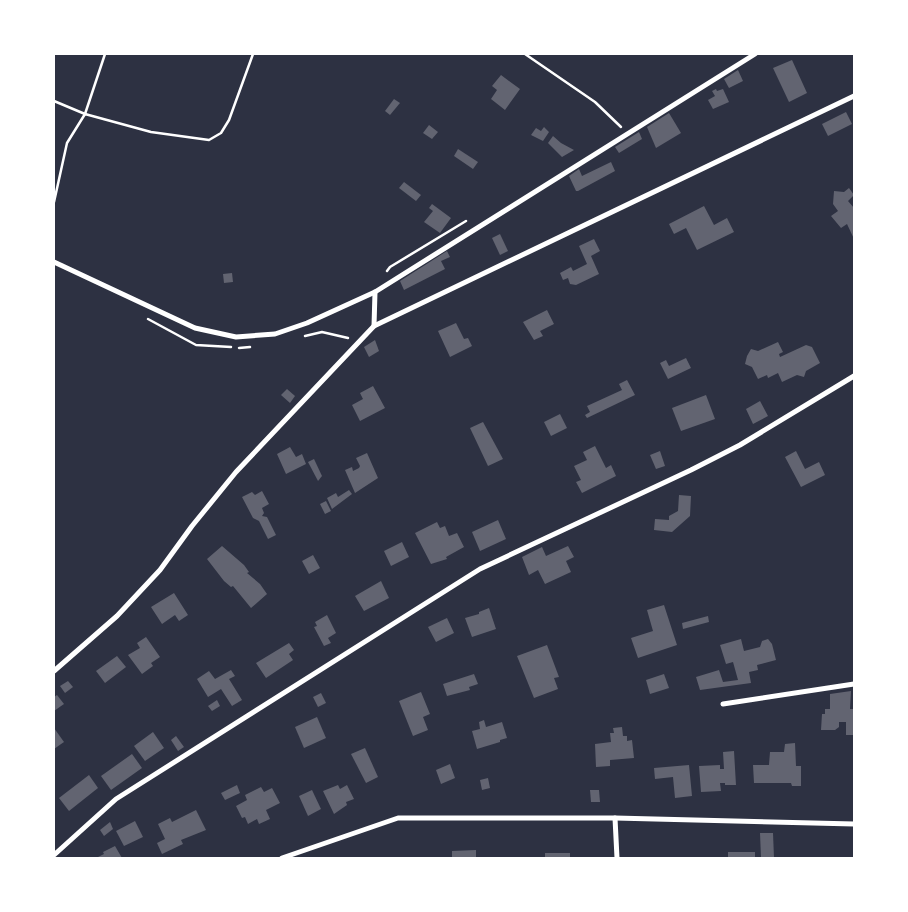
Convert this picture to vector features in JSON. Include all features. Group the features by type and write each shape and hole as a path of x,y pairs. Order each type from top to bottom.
{"street":[{"path":"54,262 196,328 236,337 276,334 308,323 375,292 755,54"},
{"path":"54,671 117,616 160,570 192,526 236,472 374,326 414,309 854,96"},
{"path":"374,326 375,292"},
{"path":"54,855 116,799 480,569 740,445 854,376"},
{"path":"723,704 854,684"},
{"path":"282,858 398,818 615,818 854,824"},
{"path":"615,818 617,858"}],"path":[{"path":"54,202 67,143 85,114 106,54"},
{"path":"54,101 85,114 151,132 209,140 221,133 229,120 253,54"},
{"path":"525,54 595,102 629,134"},
{"path":"322,332 348,338"}],"building":[{"path":"792,60 807,93 789,102 773,68"},
{"path":"738,70 743,81 729,88 724,79"},
{"path":"501,75 520,89 505,110 491,99 497,90 492,86"},
{"path":"716,89 717,91 723,89 729,102 713,109 708,100 715,96 712,91"},
{"path":"394,99 400,103 390,115 385,111"},
{"path":"846,112 852,124 828,136 822,124"},
{"path":"669,113 681,133 656,148 647,127"},
{"path":"429,125 438,132 432,139 423,133"},
{"path":"544,127 549,132 543,141 531,135 536,128 541,131"},
{"path":"639,132 642,139 619,153 615,147"},
{"path":"553,136 574,150 562,157 548,143"},
{"path":"458,149 478,162 473,169 454,156"},
{"path":"611,162 615,171 576,191 569,176 579,169 582,176"},
{"path":"404,182 421,195 416,201 399,188"},
{"path":"849,188 854,195 848,201 854,208 854,239 847,224 841,228 831,216 838,211 833,204 834,191 844,192"},
{"path":"432,204 451,218 440,233 424,222 433,211 429,208"},
{"path":"704,206 714,225 727,218 734,232 697,250 686,228 674,234 669,224"},
{"path":"500,234 508,251 500,255 492,238"},
{"path":"594,239 600,251 591,256 599,274 576,285 570,284 568,278 563,280 560,273 571,267 573,271 587,264 579,246"},
{"path":"447,251 450,257 441,261 445,269 404,290 400,281"},
{"path":"232,273 233,282 224,283 223,274"},
{"path":"547,310 554,324 540,331 543,336 534,340 523,322"},
{"path":"456,323 464,339 468,338 472,346 450,357 438,331"},
{"path":"375,340 379,351 369,357 364,347"},
{"path":"778,342 783,352 779,354 780,357 806,345 812,347 820,363 806,371 804,377 797,375 782,382 778,373 768,378 767,375 758,379 752,367 745,364 747,356 751,349 758,351"},
{"path":"686,358 691,368 668,379 660,363 666,360 669,366"},
{"path":"627,380 635,395 587,418 585,415 590,412 587,406 622,390 619,384"},
{"path":"373,386 385,408 360,421 352,405 363,399 360,393"},
{"path":"287,389 295,396 290,403 281,395"},
{"path":"706,395 715,419 681,431 672,408"},
{"path":"760,401 768,416 753,424 746,409"},
{"path":"560,414 567,428 551,436 544,422"},
{"path":"483,422 503,459 488,466 470,428"},
{"path":"595,446 606,468 611,465 616,476 582,493 576,482 581,480 574,466 587,460 583,452"},
{"path":"290,447 296,457 302,454 306,464 286,474 277,454"},
{"path":"660,451 665,466 656,469 650,455"},
{"path":"796,451 805,469 819,462 825,475 801,487 785,457"},
{"path":"367,453 378,478 355,493 345,470 352,467 353,471 359,468 360,466 356,458"},
{"path":"314,459 322,476 318,481 308,462"},
{"path":"349,490 352,494 332,509 327,498 336,493 338,497"},
{"path":"262,491 269,504 262,508 264,513 262,516 267,517 276,535 268,539 259,521 253,518 242,497 252,492 255,495"},
{"path":"679,495 691,496 690,516 672,532 654,530 655,519 669,520 669,516 678,511"},
{"path":"326,501 331,511 325,514 320,504"},
{"path":"498,520 506,539 480,551 472,532"},
{"path":"437,522 440,528 445,526 449,536 457,533 464,547 446,557 447,559 431,564 415,533"},
{"path":"402,542 409,557 391,566 384,551"},
{"path":"222,546 244,565 249,572 247,573 260,584 267,594 251,608 233,586 231,587 224,581 207,559"},
{"path":"568,546 574,557 566,561 571,572 545,584 538,570 529,575 522,557 542,547 546,556"},
{"path":"313,555 320,568 309,574 302,561"},
{"path":"381,581 389,598 364,611 355,596"},
{"path":"174,593 188,615 179,621 175,615 162,624 151,607"},
{"path":"664,605 677,645 638,658 631,638 653,631 647,610"},
{"path":"489,608 496,629 472,637 465,618 479,614 479,612"},
{"path":"327,615 336,633 328,638 331,643 324,646 314,627 317,626 315,622"},
{"path":"708,616 709,622 683,629 682,623"},
{"path":"447,618 454,633 436,642 428,627"},
{"path":"146,637 160,657 151,663 153,666 142,674 128,655 140,648 137,643"},
{"path":"741,639 744,651 760,647 762,641 768,639 772,644 776,660 757,665 758,670 749,672 751,683 700,690 696,677 719,670 723,682 738,680 733,662 726,664 720,645"},
{"path":"289,643 294,650 289,654 293,660 266,678 256,663"},
{"path":"547,645 559,677 554,678 558,689 534,698 517,656"},
{"path":"117,656 126,667 105,683 96,671"},
{"path":"231,670 235,676 229,679 242,700 232,706 221,689 208,697 197,679 209,671 215,679"},
{"path":"474,674 478,684 469,687 470,690 447,696 443,684"},
{"path":"664,674 669,688 650,694 646,680"},
{"path":"68,681 73,687 65,693 60,686"},
{"path":"851,691 850,709 854,709 854,735 846,735 846,722 839,722 839,727 835,730 821,730 822,714 825,714 825,709 830,709 830,694"},
{"path":"421,692 430,714 423,717 428,730 413,736 399,701"},
{"path":"321,693 326,703 318,707 313,697"},
{"path":"57,695 64,704 54,711 54,697"},
{"path":"217,700 220,706 212,711 208,706"},
{"path":"317,717 326,738 304,748 295,727"},
{"path":"484,720 486,727 502,722 507,738 477,749 472,731 480,729 479,722"},
{"path":"622,727 623,736 627,736 627,741 632,740 634,758 610,760 610,766 596,767 595,744 611,742 610,733 614,733 613,728"},
{"path":"54,728 64,742 54,749"},
{"path":"153,732 164,748 145,761 134,746"},
{"path":"176,736 184,747 178,751 171,740"},
{"path":"795,743 796,766 801,766 801,786 792,786 791,783 754,783 753,765 769,765 770,752 784,752 785,744"},
{"path":"365,748 378,777 366,783 351,754"},
{"path":"734,751 736,785 720,783 721,791 701,792 699,766 720,765 720,769 724,769 723,752"},
{"path":"132,754 142,768 111,790 101,776"},
{"path":"450,764 455,778 441,784 436,770"},
{"path":"689,765 692,796 675,798 673,777 655,779 654,768"},
{"path":"89,775 98,788 69,811 59,798"},
{"path":"488,778 490,788 482,790 480,780"},
{"path":"237,785 240,793 225,800 221,793"},
{"path":"338,785 340,789 347,785 354,799 346,802 347,805 334,814 323,791"},
{"path":"261,787 264,792 272,788 280,803 266,810 270,819 259,824 257,819 248,824 245,817 242,818 236,806 247,800 245,795"},
{"path":"312,790 321,809 308,816 299,796"},
{"path":"590,790 599,790 600,802 591,802"},
{"path":"196,810 206,830 181,840 183,844 162,854 157,843 165,839 158,824 170,818 172,822"},
{"path":"135,821 143,837 124,846 116,831"},
{"path":"110,822 113,829 104,836 100,830"},
{"path":"760,833 773,833 774,858 761,858"},
{"path":"115,846 122,858 96,858 104,854 103,852"},
{"path":"476,850 476,858 452,858 452,851"},
{"path":"728,852 755,852 755,858 728,858"},
{"path":"545,853 570,853 570,858 545,858"}]}
